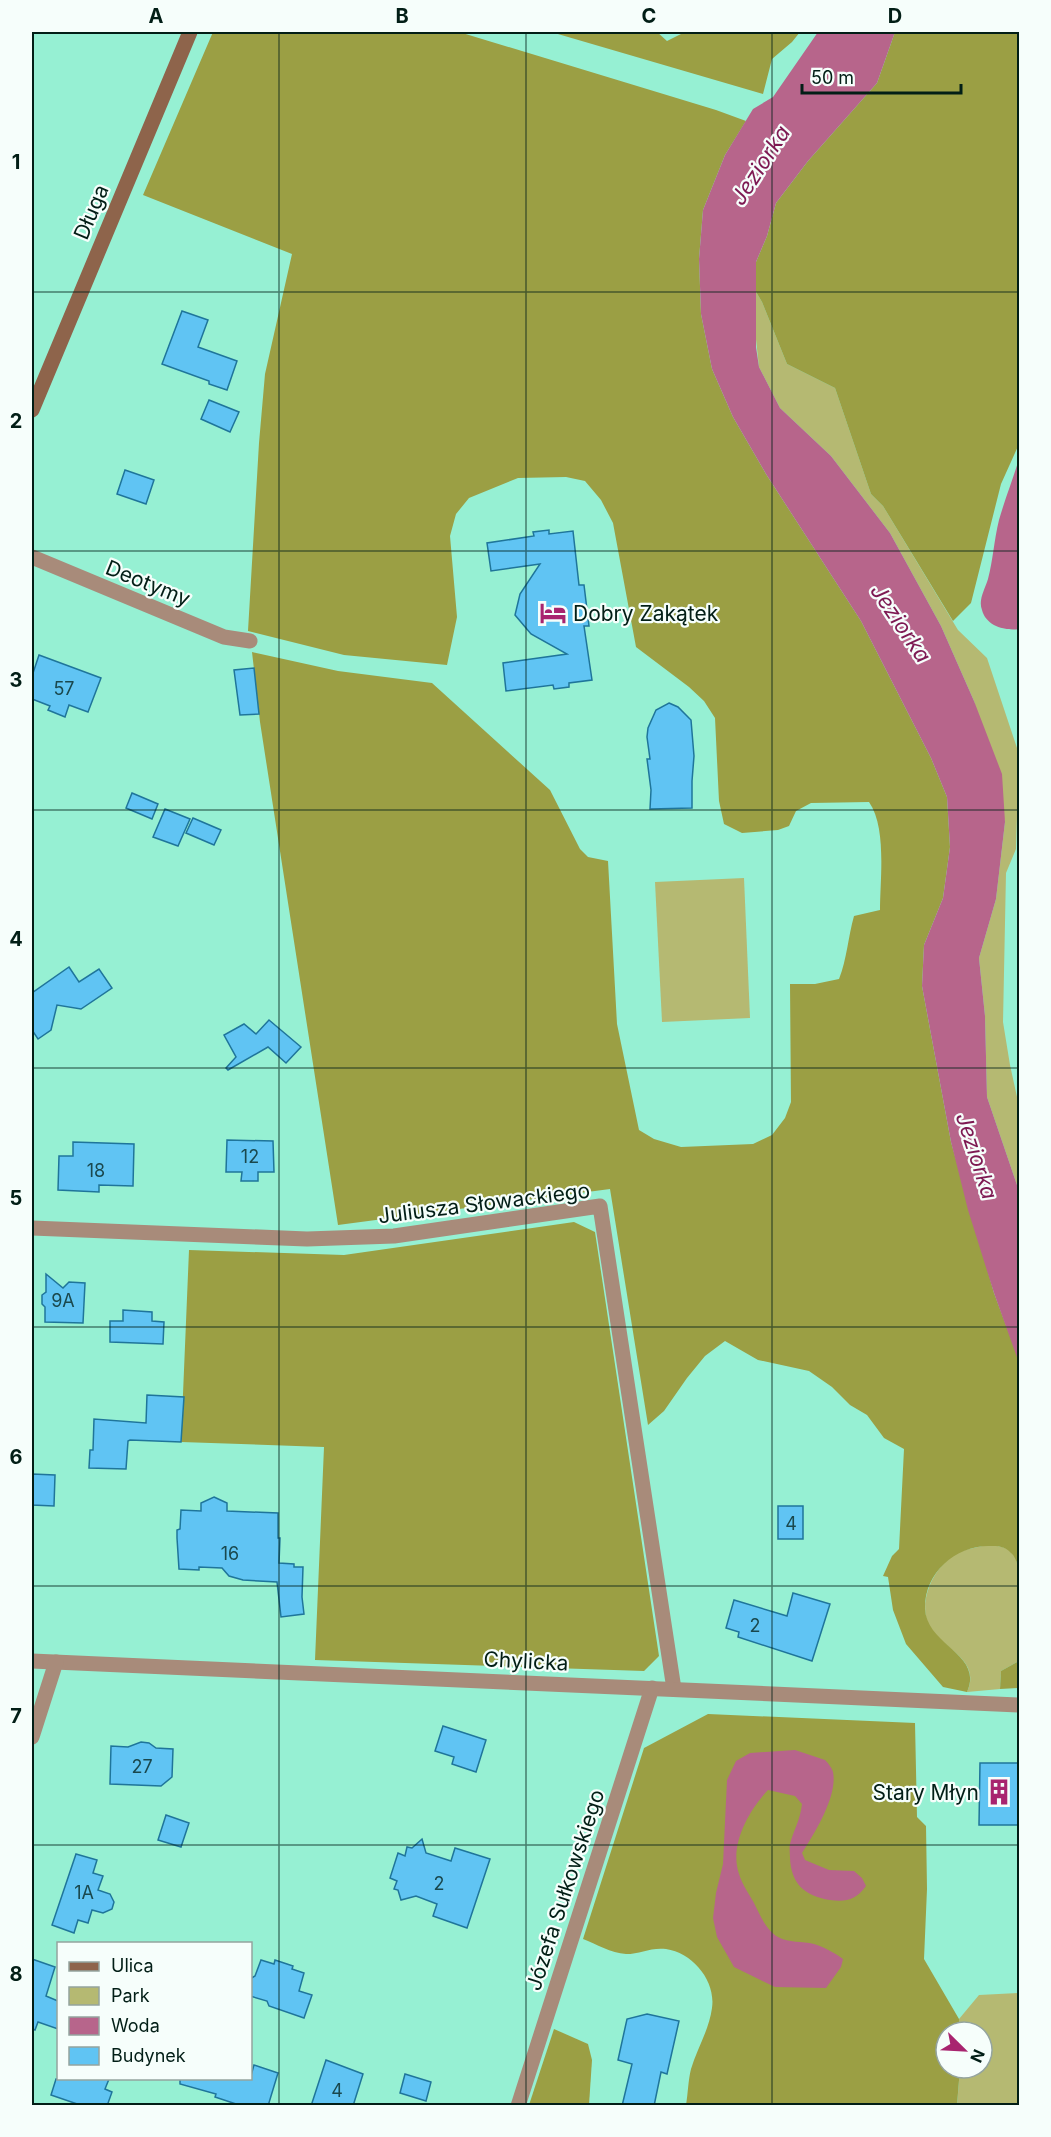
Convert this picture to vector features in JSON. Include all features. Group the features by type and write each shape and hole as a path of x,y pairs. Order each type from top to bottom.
{"street":[{"name":"Długa","path":"32,410 190,32"},
{"name":"Deotymy","path":"32,557 224,637 250,641"},
{"name":"Juliusza Słowackiego","path":"32,1228 307,1239 383,1236 600,1206 674,1689"},
{"name":"Chylicka","path":"32,1661 1020,1705"},
{"path":"32,1737 56,1662"},
{"name":"Józefa Sułkowskiego","path":"518,2106 652,1688"}],"green space":[{"path":"213,32 459,32 746,121 725,155 703,210 699,259 701,314 712,369 733,417 766,474 861,621 931,758 947,797 950,847 943,898 924,945 922,986 951,1142 994,1293 1020,1363 1019,1569 1014,1556 999,1546 965,1550 954,1556 936,1573 926,1596 925,1609 928,1622 968,1668 970,1679 967,1692 943,1687 906,1644 893,1610 888,1577 883,1576 892,1556 899,1549 904,1449 884,1438 867,1415 850,1405 832,1387 809,1371 758,1360 725,1341 705,1356 664,1411 648,1425 610,1189 338,1225 260,722 252,652 338,671 432,683 550,790 580,849 588,857 608,861 617,1024 639,1130 654,1139 681,1147 753,1144 772,1135 785,1118 791,1102 790,984 815,984 839,979 854,916 880,910 880,839 875,813 869,802 811,803 796,811 789,826 778,830 742,833 724,824 719,801 715,718 704,701 689,687 636,647 613,523 601,500 585,481 566,477 518,478 469,498 456,514 450,536 457,617 447,665 344,655 248,631 265,374 292,254 143,195"},
{"path":"551,32 657,32 667,41 685,32 800,32 772,59 763,94"},
{"path":"895,32 1019,32 1019,444 1001,484 971,603 953,621 883,506 871,494 835,388 787,364 755,290 756,262 767,236 776,203 808,161 877,83"},
{"path":"755,290 787,364 835,388 871,494 883,506 958,630 987,658 1019,754 1016,849 1006,873 1003,1022 1019,1106 1019,1191 987,1097 985,1016 979,958 996,899 1005,822 974,701 941,626 890,533 831,456 780,408 759,367 755,330"},
{"path":"744,878 750,1018 662,1022 655,882"},
{"path":"574,1222 595,1232 659,1656 644,1671 315,1660 324,1447 181,1442 189,1250 344,1255"},
{"path":"982,1546 999,1546 1006,1549 1013,1554 1017,1562 1020,1588 1019,1661 1001,1671 1000,1689 967,1692 970,1672 960,1657 932,1630 927,1620 926,1598 935,1575 942,1565 962,1551"},
{"path":"1019,1661 1019,1688 1000,1689 1001,1671"},
{"path":"708,1714 915,1723 917,1817 926,1826 927,1889 924,1959 959,2020 934,2020 934,2080 959,2080 957,2105 686,2105 691,2069 712,2008 710,1988 701,1970 685,1956 666,1949 626,1954 609,1950 583,1939 644,1748"},
{"path":"1019,1993 1019,2105 957,2106 959,2080 994,2080 994,2020 959,2020 979,1995"},
{"path":"554,2029 588,2044 592,2060 589,2105 529,2105"}],"water":[{"name":"Jeziorka","path":"818,32 895,32 877,83 808,161 776,203 767,236 756,262 756,347 759,367 780,408 831,456 890,533 941,626 974,701 1002,774 1005,822 996,899 979,958 985,1016 987,1097 1019,1191 1019,1363 968,1210 951,1142 922,986 924,945 943,898 950,847 947,797 931,758 861,621 766,474 733,417 712,369 701,314 699,259 703,210 725,155 753,109 773,97"},
{"path":"1019,459 1019,629 1014,629 1002,628 987,620 981,602 990,572 999,520"},
{"path":"795,1750 825,1760 833,1772 834,1782 829,1803 802,1853 805,1860 829,1870 854,1871 862,1878 866,1886 854,1897 841,1901 821,1898 806,1892 793,1875 790,1847 802,1804 795,1796 768,1790 754,1807 743,1829 737,1851 737,1863 744,1885 764,1922 774,1934 787,1940 818,1945 843,1959 841,1967 826,1988 775,1987 734,1967 717,1937 713,1918 723,1864 727,1780 736,1761 750,1753"}],"building":[{"path":"182,311 208,320 198,347 237,361 227,390 162,364"},
{"path":"209,400 239,412 230,432 201,419"},
{"path":"125,470 154,480 146,504 117,494"},
{"name":"Dobry Zakątek","path":"549,530 549,534 573,531 579,585 584,585 589,626 584,626 592,680 569,683 569,687 554,689 553,685 506,691 503,663 567,654 531,634 515,615 520,594 540,564 491,571 487,543 534,536 533,532"},
{"path":"39,655 101,678 88,712 69,705 65,717 48,710 50,706 32,699 32,676"},
{"path":"254,668 259,714 240,715 234,670"},
{"path":"669,703 678,707 691,720 694,756 692,808 650,809 648,728 656,710"},
{"path":"132,793 158,804 152,819 126,808"},
{"path":"165,809 190,819 178,846 153,837"},
{"path":"193,818 221,830 214,845 186,833"},
{"path":"69,967 79,982 99,969 112,988 81,1009 57,1005 51,1030 38,1039 32,1030 32,993"},
{"path":"269,1020 301,1047 286,1063 268,1047 228,1070 226,1068 236,1057 224,1035 244,1024 256,1034"},
{"path":"227,1140 273,1141 274,1172 258,1172 258,1181 241,1181 242,1172 226,1172"},
{"path":"73,1142 134,1144 133,1186 99,1185 99,1192 58,1190 59,1156 73,1156"},
{"path":"46,1274 63,1288 69,1282 85,1283 83,1323 45,1322 42,1295 46,1292"},
{"path":"123,1310 152,1312 152,1321 164,1322 163,1344 110,1342 110,1321 123,1321"},
{"path":"147,1395 184,1397 181,1442 130,1440 128,1441 126,1469 89,1468 90,1450 93,1450 94,1419 146,1423"},
{"path":"32,1474 55,1475 54,1506 32,1505"},
{"path":"214,1497 227,1503 227,1511 278,1513 279,1563 303,1567 304,1614 281,1617 277,1582 243,1580 229,1576 222,1568 179,1569 177,1530 180,1529 181,1510 201,1511 201,1503"},
{"path":"778,1506 803,1506 803,1539 778,1539"},
{"path":"793,1593 830,1604 812,1661 738,1637 739,1632 726,1628 734,1600 787,1616"},
{"path":"443,1726 486,1740 476,1772 452,1764 454,1757 435,1751"},
{"path":"141,1742 149,1743 156,1748 173,1749 172,1777 161,1786 110,1784 111,1746 128,1747"},
{"name":"Stary Młyn","path":"980,1763 1020,1763 1020,1825 979,1825"},
{"path":"166,1815 189,1823 181,1847 158,1840"},
{"path":"422,1839 426,1853 451,1861 455,1848 490,1859 467,1928 433,1916 437,1904 416,1896 401,1900 398,1890 394,1889 397,1881 390,1878 398,1853 405,1856 407,1847 412,1848"},
{"path":"76,1854 97,1860 93,1873 103,1876 98,1890 110,1894 114,1902 112,1909 103,1913 92,1910 88,1923 78,1920 74,1933 52,1925"},
{"path":"32,1959 55,1967 46,1996 57,2001 57,2029 38,2022 35,2030 32,2029"},
{"path":"261,1960 274,1964 275,1960 293,1966 292,1969 304,1973 299,1991 312,1995 304,2018 269,2006 267,2001 252,1997 252,1978 255,1976"},
{"path":"647,2014 679,2021 667,2074 661,2072 654,2106 622,2106 632,2064 618,2060 627,2019"},
{"path":"326,2060 363,2074 353,2106 311,2106"},
{"path":"254,2065 278,2073 268,2106 242,2106 215,2097 216,2094 180,2084 180,2080 252,2080"},
{"path":"405,2074 431,2082 426,2101 400,2093"},
{"path":"56,2079 109,2080 105,2089 112,2092 107,2106 83,2106 51,2095"}],"place":[{"name":"Dobry Zakątek","path":"553,613"},
{"name":"Stary Młyn","path":"999,1792"}]}
